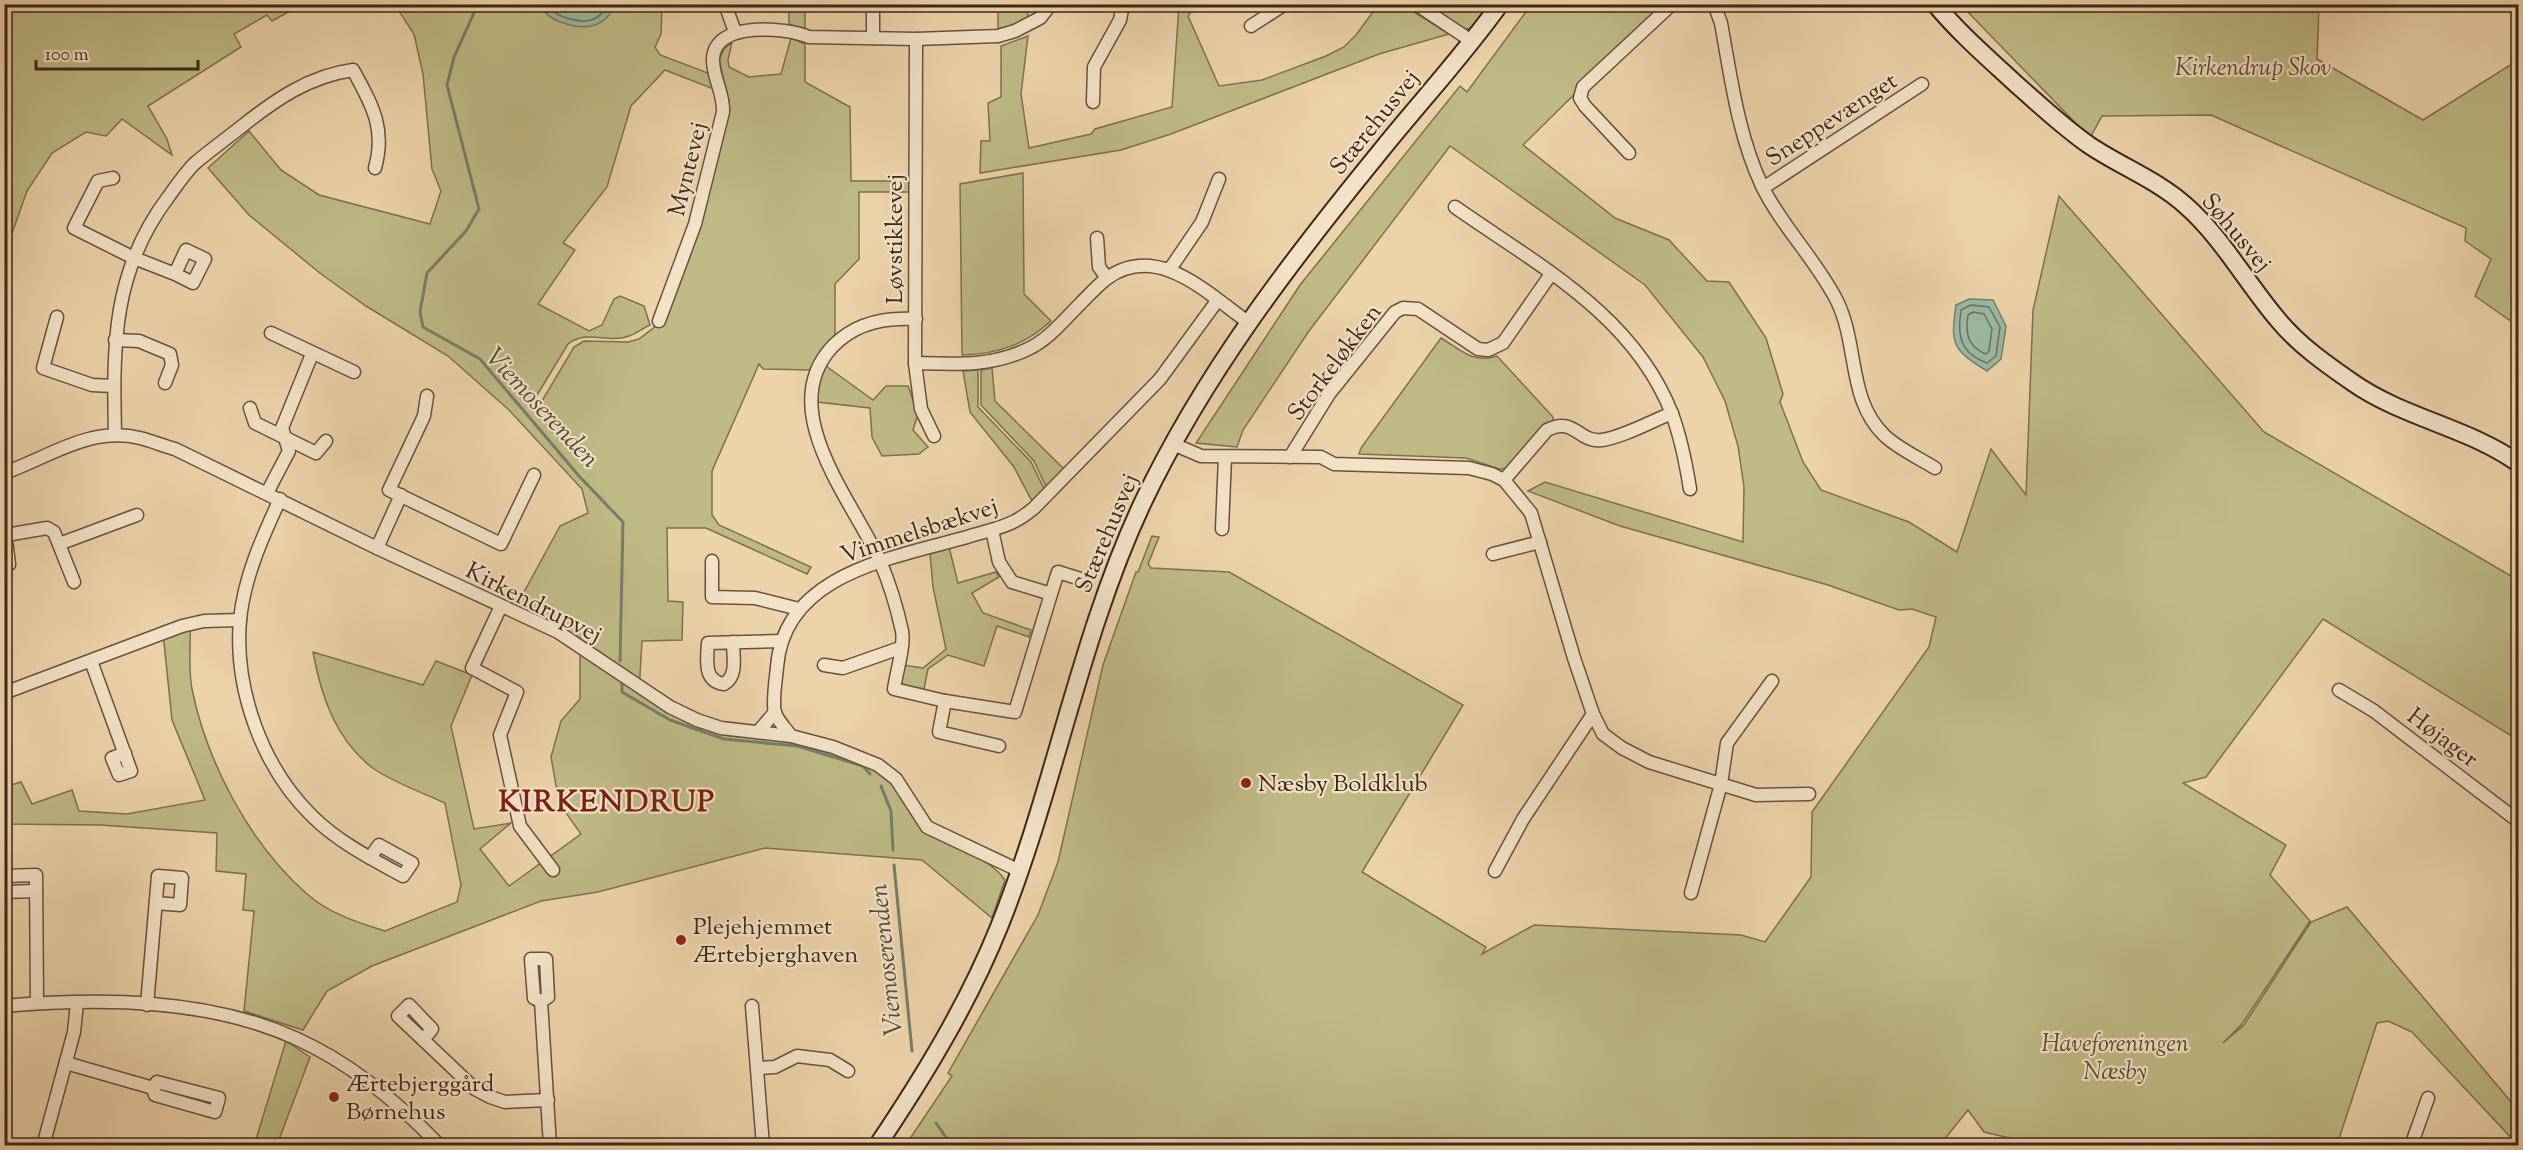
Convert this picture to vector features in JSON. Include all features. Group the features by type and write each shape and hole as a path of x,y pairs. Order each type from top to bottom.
{"street":[{"path":"725,4 735,33 793,31 809,37 916,39 998,36 1015,31 1040,18 1051,4"},
{"path":"873,4 873,38"},
{"path":"1093,102 1094,67 1120,20 1123,4"},
{"path":"1251,26 1285,4"},
{"path":"1416,4 1473,42"},
{"name":"Stærehusvej","path":"878,1146 931,1062 959,1013 985,960 1020,871 1084,657 1110,580 1143,503 1173,444 1207,385 1248,322 1377,155 1473,42 1500,4"},
{"path":"1629,153 1585,106 1580,98 1583,87 1672,4"},
{"path":"1714,4 1721,23 1744,141 1763,188 1836,300 1848,328 1858,390 1866,413 1887,438 1935,468"},
{"name":"Søhusvej","path":"1935,4 1966,38 2058,122 2086,143 2161,187 2186,205 2218,242 2278,321 2315,355 2353,383 2389,405 2482,442 2518,463"},
{"name":"Myntevej","path":"659,321 695,224 723,112 723,99 714,73 715,49 721,40 735,33"},
{"name":"Løvstikkevej","path":"916,39 915,363 921,409 933,436"},
{"path":"115,435 115,340 123,288 134,258 161,206 193,165 278,98 335,72 353,70 369,100 380,132 380,148 375,168"},
{"name":"Sneppevænget","path":"1763,188 1922,84"},
{"path":"113,178 98,181 74,228 134,258 175,274"},
{"path":"1170,268 1202,222 1219,179"},
{"path":"1455,207 1581,295 1611,321 1631,344 1672,413 1686,460 1690,489"},
{"path":"1097,238 1099,267 1107,278"},
{"path":"915,363 979,364 996,362 1020,353 1048,336 1107,278 1133,267 1170,268 1248,322"},
{"name":"Storkeløkken","path":"1290,457 1329,394 1395,312 1403,308 1418,309 1478,349 1488,350 1503,343 1551,274"},
{"name":"Vimmelsbækvej","path":"775,712 777,664 781,641 790,619 821,588 880,562 1014,522 1041,501 1160,379 1217,301"},
{"path":"57,317 43,368 92,385 114,386"},
{"path":"916,319 880,320 859,326 838,340 825,354 815,374 812,396 812,419 818,442 880,562 903,633 894,689 1015,712 1058,572 1084,580"},
{"path":"271,333 354,372"},
{"path":"115,340 139,341 170,354 172,365 165,383"},
{"path":"267,494 289,451 282,428 312,354"},
{"path":"427,396 424,416 389,490 501,544 534,475"},
{"path":"250,408 255,423 316,453 326,441"},
{"path":"1504,480 1547,430 1554,427 1572,426 1586,437 1601,440 1672,413"},
{"name":"Kirkendrupvej","path":"4,473 91,437 115,435 140,438 176,449 377,548 558,633 670,707 697,720 721,728 791,736 833,747 884,768 896,779 927,827 1020,871"},
{"name":"Storkeløkken","path":"1173,444 1201,456 1321,458 1334,464 1469,468 1504,480 1532,513 1593,714 1603,734 1622,748 1648,762 1756,795 1809,794"},
{"path":"1222,529 1225,457"},
{"path":"377,548 401,495"},
{"path":"280,499 257,550 240,620 239,653 252,719 271,760 290,789 312,816 343,841 370,858"},
{"path":"59,544 137,515"},
{"path":"4,566 9,564 5,530 48,528 54,532 74,582"},
{"path":"992,530 999,562 1012,582 1051,594"},
{"path":"1493,554 1540,542"},
{"path":"712,561 712,597 755,598 799,609"},
{"path":"501,606 472,668 517,692 500,735 520,826 553,870"},
{"path":"4,693 182,626 204,621 240,620"},
{"path":"733,642 781,641"},
{"path":"824,665 843,668 900,648"},
{"path":"91,661 125,753"},
{"path":"1691,892 1721,784 1727,743 1772,681"},
{"name":"Højager","path":"2339,690 2374,711 2518,821"},
{"path":"945,700 939,732 999,746"},
{"path":"758,732 775,712 791,736"},
{"path":"1495,872 1523,819 1593,714"},
{"path":"4,876 36,875 37,1004"},
{"path":"4,892 36,891"},
{"path":"147,1005 156,903"},
{"path":"542,1001 550,1146"},
{"path":"43,1146 74,1032 78,1003"},
{"path":"4,1006 78,1003 147,1005 184,1008 258,1024 296,1038 363,1077 406,1110 440,1146"},
{"path":"752,1006 763,1146"},
{"path":"423,1040 475,1089 490,1097 512,1102 548,1100"},
{"path":"758,1068 776,1067 797,1056 830,1060 848,1071"},
{"path":"66,1063 153,1088"},
{"path":"157,1082 219,1098 216,1112 155,1095 153,1088 157,1082"},
{"path":"2411,1146 2428,1098"}],"green space":[{"path":"4,5 301,5 272,21 267,15 234,34 241,47 148,106 167,139 172,155 122,119 106,136 86,132 52,153 27,191 11,236 5,262"},
{"path":"395,5 662,5 661,34 655,47 660,55 708,73 716,86 711,88 665,70 631,106 607,187 563,243 575,250 538,304 589,331 602,325 614,299 620,296 644,306 650,325 621,338 590,337 568,344 531,405 539,406 574,347 584,341 628,342 639,339 661,322 698,227 729,102 719,60 724,49 732,42 728,60 729,67 749,77 781,74 791,38 805,44 805,82 850,107 851,181 909,181 909,192 859,192 859,259 835,284 835,335 824,347 812,370 763,369 759,364 712,471 712,515 719,525 811,567 807,574 706,528 667,528 668,601 683,602 682,640 642,641 639,693 680,717 714,732 816,745 849,757 879,772 893,784 912,815 925,828 989,864 1005,880 992,918 922,860 765,848 598,892 541,901 372,966 327,991 303,1030 244,1011 254,911 243,910 246,874 216,871 217,833 100,825 5,824 4,787 21,782 32,804 72,790 79,811 127,814 205,800 172,720 163,633 190,625 192,689 208,745 220,773 250,827 267,851 307,894 334,912 385,931 457,902 461,885 445,803 382,774 361,758 340,731 332,716 313,652 423,685 436,661 472,675 451,726 474,829 511,823 480,849 509,886 581,834 559,803 551,757 561,721 580,699 580,638 517,605 560,526 588,513 582,489 509,410 448,356 366,306 321,274 249,215 208,168 249,131 281,170 319,195 430,224 441,191 432,169 423,74 414,34"},
{"path":"789,5 805,5 805,29 789,24"},
{"path":"998,5 1027,5 1028,17 1015,25 998,29"},
{"path":"1179,5 1196,5 1188,16 1219,86 1262,80 1344,47 1378,5 1403,5 1449,34 1379,54 1171,134 1121,150 980,173 981,141 990,141 988,103 1001,97 1001,46 1028,36 1021,94 1029,148 1091,134 1095,129 1172,107"},
{"path":"1426,5 1489,5 1473,28 1463,29"},
{"name":"Haveforeningen Næsby","path":"1531,5 1665,5 1523,145 1615,218 1669,240 1707,281 1729,282 1766,338 1783,394 1780,402 1803,462 1821,490 1909,522 1957,552 1991,449 2026,495 2033,310 2059,196 2264,432 2518,580 2518,740 2323,619 2206,777 2183,783 2286,845 2270,875 2310,921 2242,1024 2223,1043 2244,1025 2311,922 2347,907 2518,1110 2518,1145 2412,1032 2388,1021 2377,1023 2337,1145 2039,1145 1984,1132 1968,1110 1939,1146 905,1146 952,1076 948,1073 1038,915 1058,862 1103,665 1136,572 1138,572 1152,536 1159,537 1148,564 1151,568 1229,572 1463,705 1362,872 1486,947 1482,954 1534,925 1741,935 1765,942 1811,877 1812,812 1929,647 1936,617 1912,609 1899,610 1828,585 1620,526 1528,491 1545,482 1743,542 1744,487 1738,446 1725,401 1703,357 1645,285 1450,146 1309,331 1243,430 1237,447 1196,443 1300,285 1460,86 1467,92"},
{"name":"Kirkendrup Skov","path":"1961,5 2319,5 2317,59 2423,120 2518,60 2518,128 2515,133 2518,136 2518,326 2475,296 2491,259 2465,241 2466,228 2211,115 2102,116 2090,138"},
{"path":"1023,173 1024,294 1051,321 1031,336 1010,347 987,353 962,355 960,184"},
{"path":"1441,338 1474,357 1497,356 1553,417 1553,421 1544,425 1509,468 1499,469 1466,458 1359,454 1361,448"},
{"path":"826,366 873,400 886,386 908,386 918,414 913,430 928,447 919,454 882,456 872,437 870,408 817,402 819,379"},
{"path":"992,368 995,401 1065,470 1047,489 1034,461 981,405 981,370"},
{"path":"978,370 978,407 1031,462 1045,491 1032,501 1014,467 970,412 963,371"},
{"path":"949,547 958,583 996,572 999,577 972,593 983,613 1031,630 1029,637 997,626 984,666 948,655 928,669 924,689 903,685 899,678 903,665 923,668 946,649 933,587 930,554"},
{"path":"286,1041 310,1057 277,1145 254,1146"}],"water":[{"path":"542,4 615,5 603,21 585,27 562,23 544,11"},
{"path":"1969,299 1993,300 2006,326 2001,359 1987,371 1961,351 1954,338 1956,305"}],"waterway":[{"name":"Viemoserenden","path":"478,4 454,57 447,85 479,209 466,231 427,273 420,312 423,327 480,359 579,476 623,522 620,661"},
{"name":"Viemoserenden","path":"622,684 622,692 670,720 724,739 797,746 863,766 870,774"},
{"name":"Viemoserenden","path":"881,786 891,811 893,850"},
{"name":"Viemoserenden","path":"894,865 912,1051"},
{"name":"Viemoserenden","path":"936,1123 952,1146"},
{"name":"Viemoserenden","path":"1945,1146 1947,1141"},
{"name":"Viemoserenden","path":"1962,1143 1980,1146"}],"place":[{"name":"Næsby Boldklub","path":"1246,783"},
{"name":"Plejehjemmet Ærtebjerghaven","path":"681,940"},
{"name":"Ærtebjerggård Børnehus","path":"334,1097"}],"district":[{"name":"KIRKENDRUP","path":"607,801"}]}
